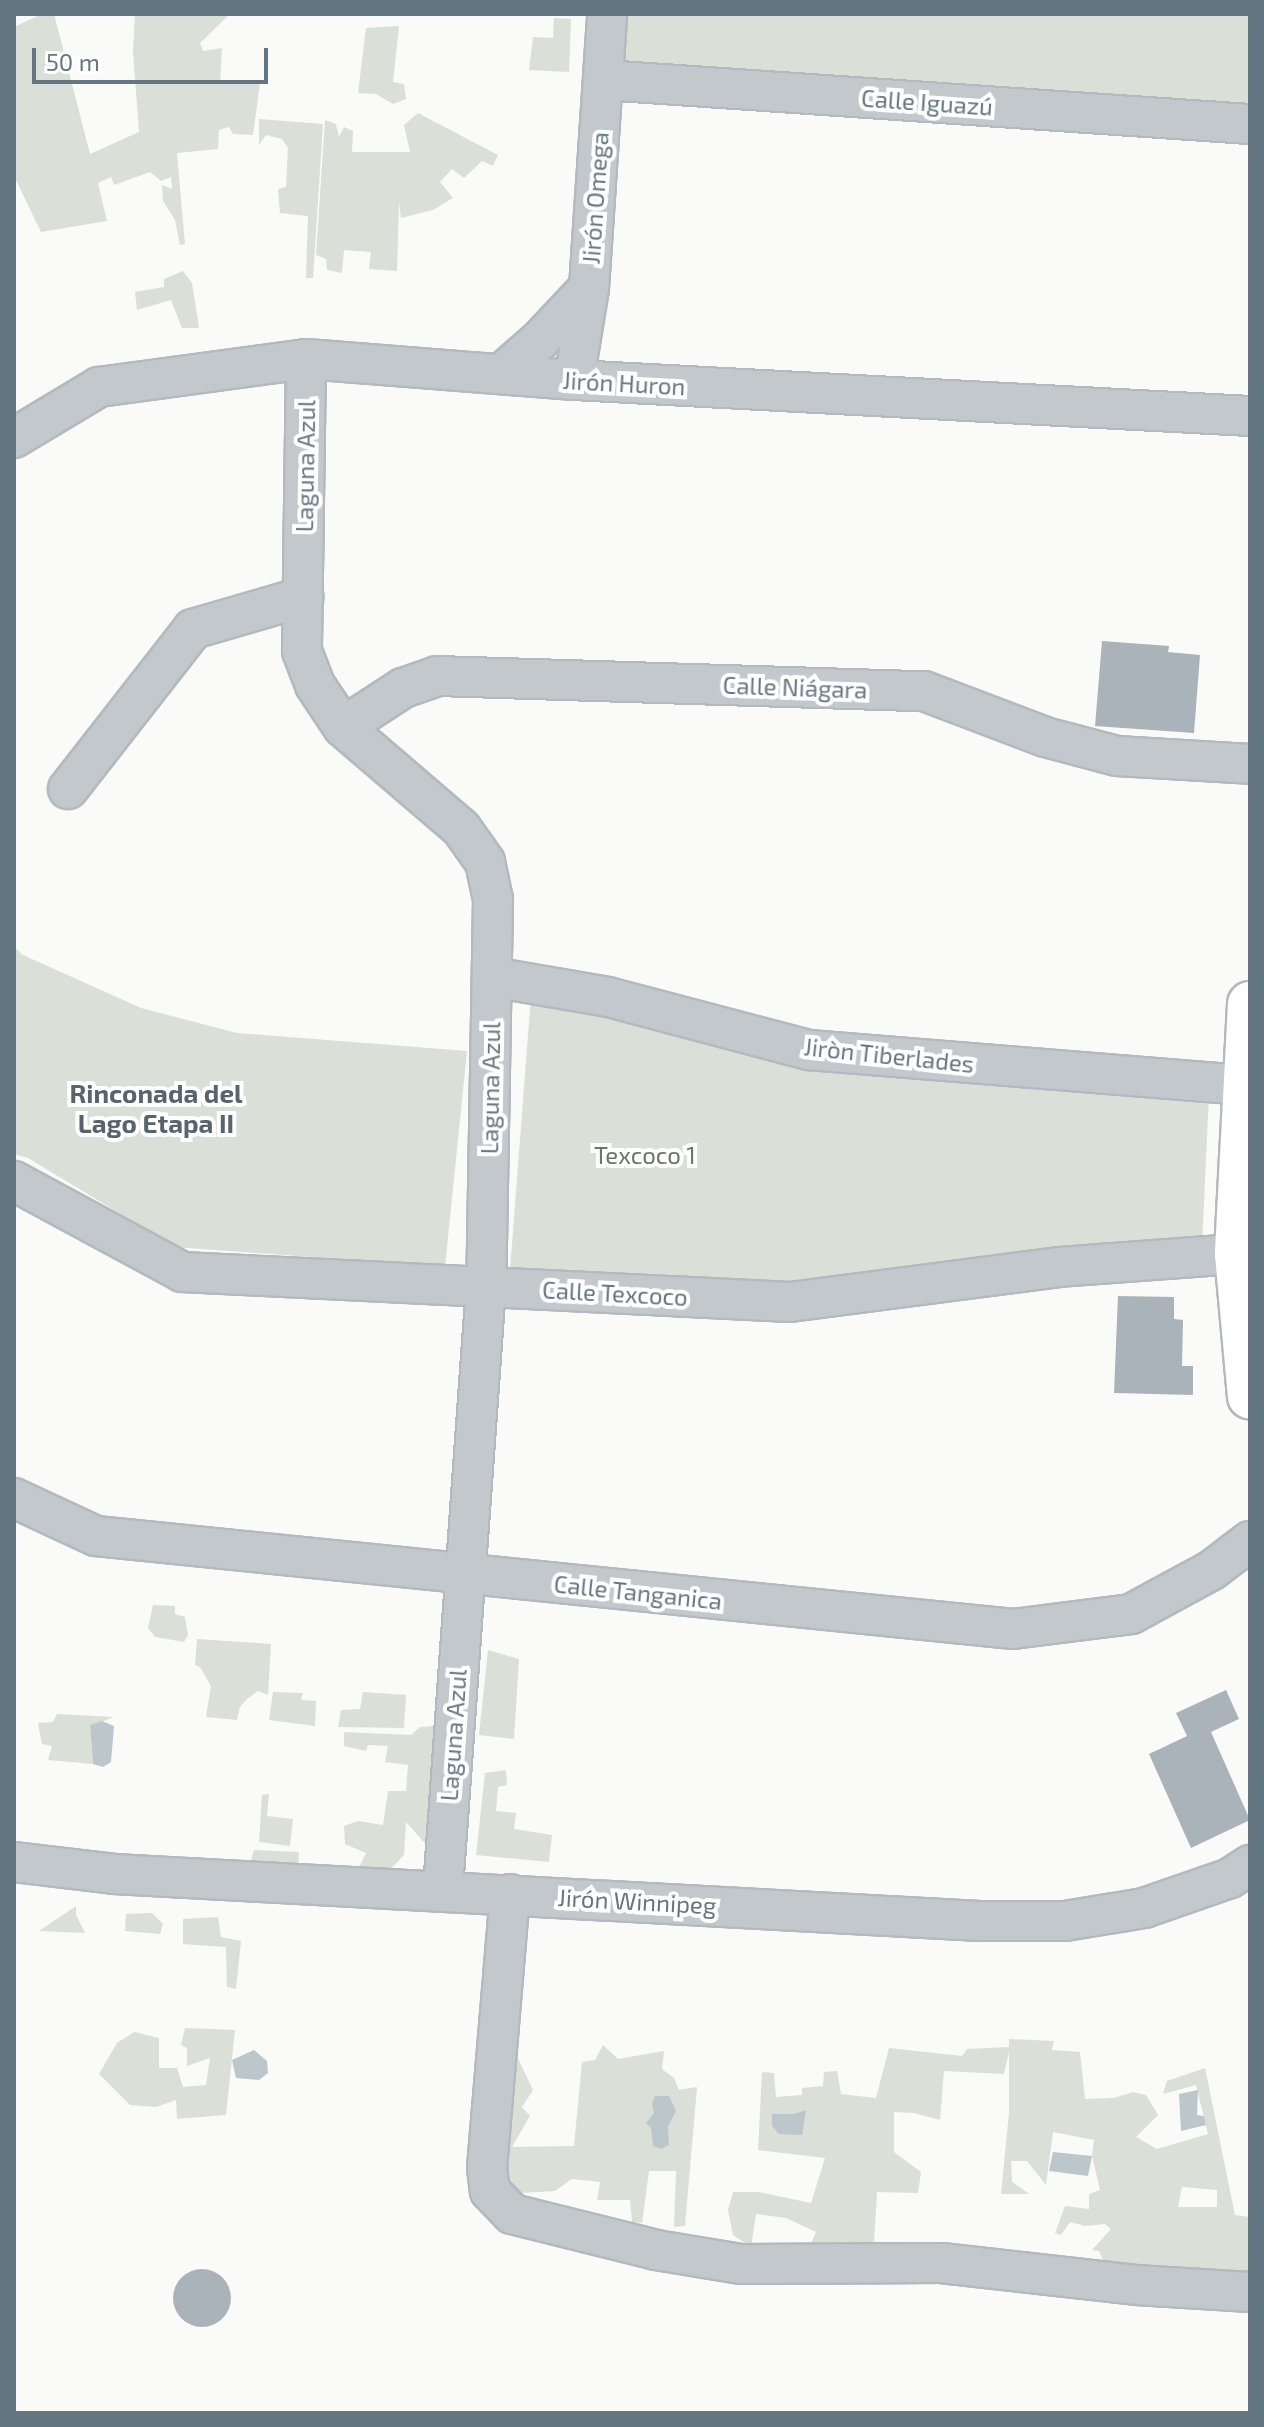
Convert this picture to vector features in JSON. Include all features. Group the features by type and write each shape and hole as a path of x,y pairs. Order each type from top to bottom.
{"street":[{"name":"Jirón Omega","path":"574,380 589,288 607,14"},
{"name":"Calle Iguazú","path":"604,80 1250,124"},
{"path":"501,374 539,341 589,288"},
{"name":"Jirón Huron","path":"14,438 99,387 306,359 574,380 1250,416"},
{"name":"Laguna Azul","path":"306,359 302,651 315,685 343,727 461,828 485,862 493,900 486,1287 443,1889"},
{"path":"68,789 193,629 303,597"},
{"name":"Calle Niágara","path":"343,727 403,688 437,676 924,691 1045,737 1117,756 1250,764"},
{"name":"Jiròn Tiberlades","path":"492,977 608,997 809,1050 1245,1085"},
{"path":"1250,1004 1237,1254 1250,1396"},
{"name":"Calle Texcoco","path":"14,1181 182,1272 790,1302 1059,1267 1237,1254"},
{"name":"Calle Tanganica","path":"14,1498 96,1536 1013,1629 1131,1614 1212,1570 1250,1541"},
{"name":"Jirón Winnipeg","path":"14,1862 114,1874 443,1889 980,1921 1065,1921 1144,1908 1230,1878 1250,1865"},
{"path":"510,1894 487,2180 495,2201 512,2214 656,2250 741,2264 941,2263 1136,2285 1250,2292"}],"green space":[{"path":"42,14 54,14 90,154 139,132 133,52 135,14 230,14 200,43 203,51 222,48 220,84 260,83 253,135 233,134 229,127 219,130 218,149 177,153 185,244 180,245 175,220 163,201 162,185 172,189 171,177 161,181 150,172 114,185 111,177 98,183 107,221 41,232 14,176 14,27"},
{"path":"627,14 1250,14 1250,107 623,64"},
{"path":"554,18 571,19 569,72 529,70 533,37 553,38"},
{"path":"399,26 393,82 404,84 406,99 393,104 376,94 358,93 366,28"},
{"path":"418,113 498,155 493,166 482,161 464,178 452,169 440,182 453,198 433,210 401,218 399,202 397,271 369,269 371,252 344,250 342,273 327,270 326,259 316,255 325,120 336,124 339,137 344,127 353,131 352,152 410,152 404,125"},
{"path":"259,119 323,124 313,278 306,278 308,216 280,213 278,189 286,187 288,148 282,139 266,135 259,145"},
{"path":"183,271 192,283 199,328 182,328 171,300 137,310 135,292 164,287 164,279"},
{"path":"14,947 23,955 141,1008 237,1033 467,1051 445,1267 175,1247 28,1158 14,1154"},
{"name":"Texcoco 1","path":"531,996 1209,1094 1202,1245 775,1289 510,1270"},
{"path":"153,1605 175,1606 175,1614 185,1617 188,1635 184,1642 155,1637 148,1628"},
{"path":"197,1639 271,1644 268,1695 258,1691 247,1699 240,1707 237,1720 206,1717 211,1686 200,1667 195,1665"},
{"path":"488,1650 519,1659 514,1739 479,1735"},
{"path":"273,1692 303,1693 301,1700 316,1701 315,1726 269,1720"},
{"path":"363,1692 406,1695 404,1728 338,1727 341,1710 360,1709"},
{"path":"57,1714 114,1717 90,1726 93,1764 48,1760 52,1746 42,1744 38,1723 53,1722"},
{"path":"433,1726 435,1780 429,1848 406,1822 404,1855 385,1875 356,1874 366,1853 345,1844 344,1826 358,1821 383,1825 388,1791 406,1791 408,1765 385,1762 388,1746 368,1745 366,1751 344,1746 344,1732 411,1735 420,1727"},
{"path":"506,1770 507,1785 498,1787 496,1811 516,1813 514,1829 552,1835 549,1862 476,1855 485,1773"},
{"path":"269,1794 267,1816 293,1819 290,1846 259,1842 262,1795"},
{"path":"254,1850 299,1852 298,1871 249,1867"},
{"path":"76,1906 76,1915 85,1933 39,1931"},
{"path":"152,1913 163,1924 160,1934 125,1931 126,1914"},
{"path":"218,1917 221,1937 241,1941 236,1989 227,1987 226,1947 183,1944 183,1919"},
{"path":"185,2028 235,2030 226,2115 177,2119 176,2100 156,2107 130,2105 99,2074 117,2043 134,2032 159,2038 159,2068 177,2068 183,2087 206,2085 210,2058 187,2066 187,2048 181,2045"},
{"path":"1009,2039 1054,2041 1052,2050 1080,2052 1085,2099 1114,2098 1133,2092 1146,2095 1158,2115 1136,2137 1157,2149 1208,2134 1196,2085 1163,2094 1167,2081 1205,2068 1235,2215 1250,2217 1250,2279 1105,2265 1099,2251 1092,2250 1111,2229 1105,2224 1085,2226 1070,2222 1061,2235 1055,2233 1065,2206 1089,2209 1089,2194 1100,2190 1092,2156 1094,2140 1053,2132 1046,2185 1027,2161 1011,2161 1012,2182 1029,2194 1001,2194 1009,2113 1009,2052 1004,2074 944,2071 940,2120 914,2113 894,2112 894,2152 921,2172 918,2193 877,2192 874,2242 809,2248 816,2232 786,2218 756,2214 751,2247 733,2235 728,2210 733,2192 758,2192 811,2203 825,2158 758,2150 762,2072 774,2073 776,2097 802,2095 802,2088 823,2086 824,2072 837,2071 841,2094 876,2098 889,2048 962,2056 967,2049 1009,2047","holes":["1182,2187 1217,2190 1217,2207 1178,2207"]},
{"path":"511,2044 533,2090 522,2107 530,2116 512,2147 574,2146 582,2062 595,2060 603,2045 618,2059 664,2051 662,2069 674,2078 679,2090 697,2087 685,2226 674,2227 676,2171 649,2171 642,2223 632,2222 630,2200 597,2200 600,2182 572,2179 555,2191 521,2193 518,2204 507,2195 496,2148"}],"shaded area":[{"path":"102,1721 114,1726 111,1762 103,1767 93,1764 90,1725"},
{"path":"254,2050 267,2061 268,2073 259,2080 236,2078 232,2060"},
{"path":"1198,2090 1197,2115 1204,2116 1206,2125 1181,2131 1179,2094"},
{"path":"655,2096 669,2096 676,2111 668,2127 669,2145 661,2149 653,2146 651,2128 646,2123 654,2113 652,2104"},
{"path":"806,2110 802,2135 779,2134 772,2126 772,2114 794,2114"},
{"path":"1053,2152 1092,2156 1088,2176 1049,2171"}],"building":[{"path":"1102,641 1169,646 1168,652 1200,655 1194,733 1095,726"},
{"path":"1118,1296 1174,1297 1174,1319 1183,1320 1182,1366 1193,1366 1193,1395 1114,1393"},
{"path":"1226,1690 1239,1719 1211,1732 1250,1820 1191,1848 1149,1754 1187,1736 1176,1713"},
{"path":"202,2269 223,2277 231,2298 223,2319 202,2327 181,2319 173,2298 181,2277"}],"district":[{"name":"Rinconada del Lago Etapa II","path":"156,1108"}]}
